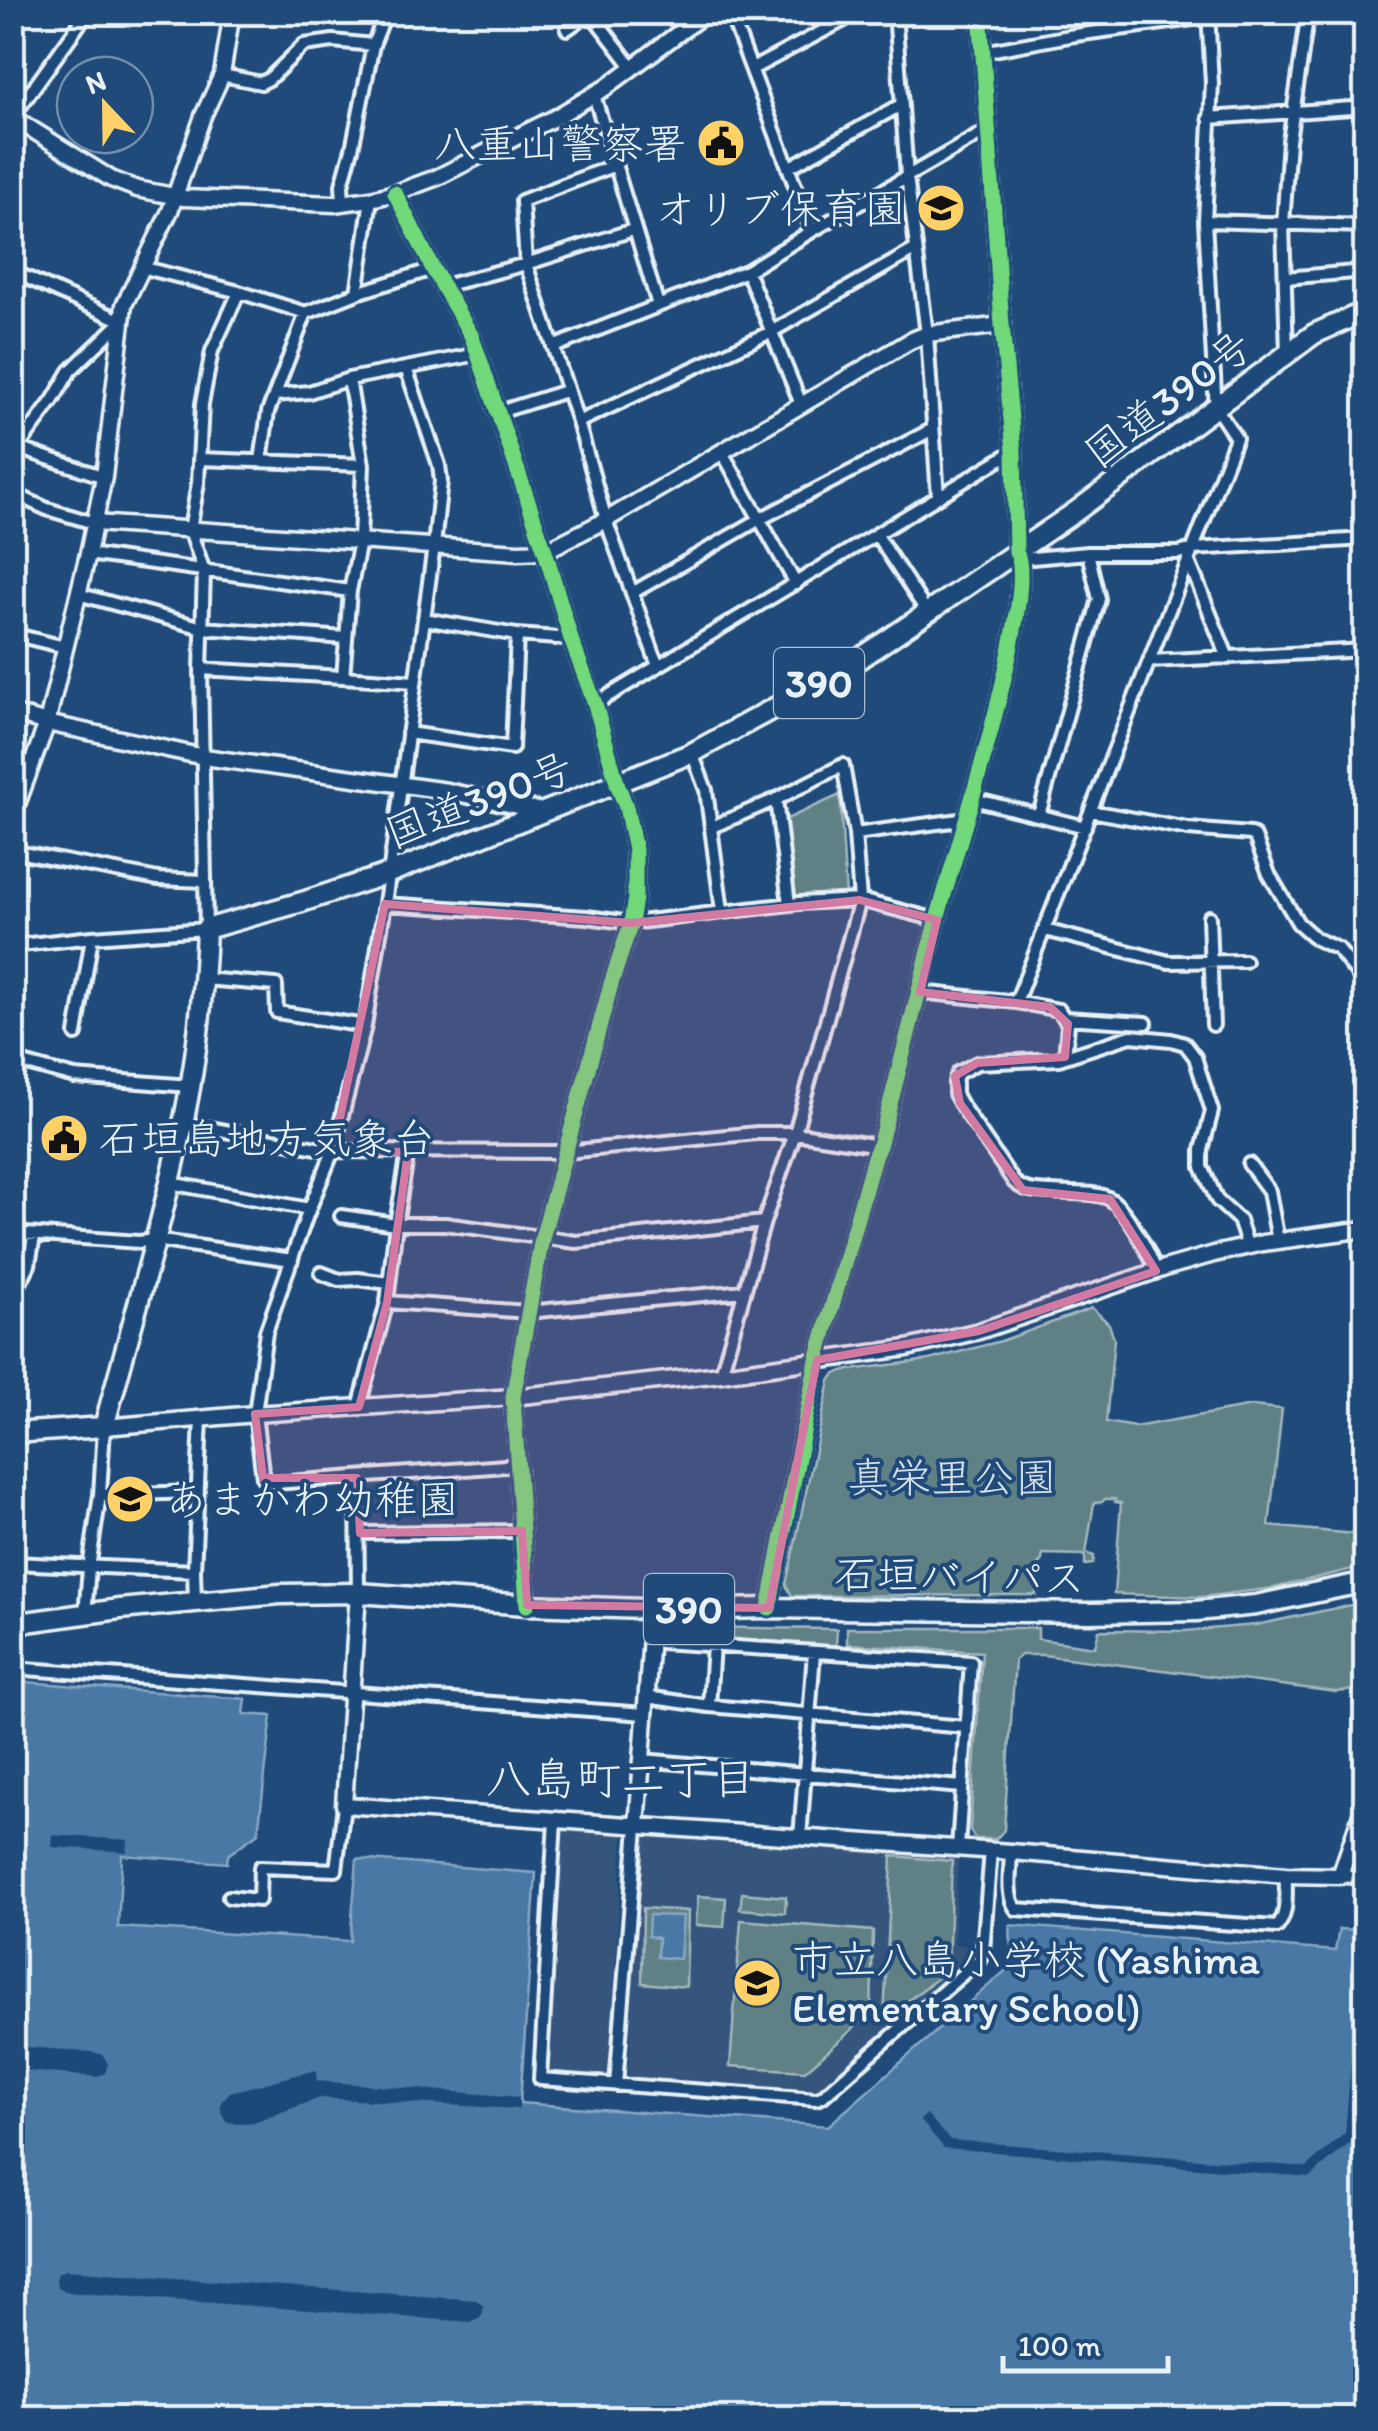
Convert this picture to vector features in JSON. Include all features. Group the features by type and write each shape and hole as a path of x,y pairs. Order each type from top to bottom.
{"highway":[{"name":"国道390号","path":"206,929 387,874 692,753 840,672 1019,555 1314,334 1366,310"},
{"path":"12,1433 104,1427 170,1183 190,1086 204,979 206,929"},
{"name":"石垣バイパス","path":"12,1624 280,1594 358,1592 527,1605 652,1609 1196,1611 1256,1605 1366,1582"}],"street":[{"path":"88,12 13,117 111,179 137,189 175,196 343,203 396,193 489,152 594,95 707,12"},
{"path":"12,818 46,723 88,554 104,477 124,305 170,212 203,116 222,75 232,12"},
{"path":"343,203 342,184 373,45 386,12"},
{"path":"730,12 812,230"},
{"path":"752,68 859,12"},
{"path":"896,12 907,176 927,334 938,496"},
{"path":"769,1608 816,1360 879,1146 1005,674 1022,576 980,12"},
{"path":"983,52 1244,12"},
{"path":"1287,354 1283,224 1308,12"},
{"path":"568,30 591,13 633,68"},
{"path":"1016,1002 1236,438 1216,408 1205,221 1212,82 1208,15"},
{"path":"222,75 261,82 304,45 332,41 373,45"},
{"path":"594,95 658,305"},
{"path":"788,168 901,105"},
{"path":"1209,118 1366,107"},
{"path":"552,347 747,271 988,130"},
{"path":"615,165 522,201 526,264 606,520 658,666"},
{"path":"396,193 478,354 595,704 635,850 631,922 542,1238 513,1397 527,1605"},
{"path":"358,292 371,199"},
{"path":"1205,221 1366,226"},
{"path":"444,286 633,230"},
{"path":"578,422 771,332 916,249"},
{"path":"142,267 306,313 434,269"},
{"path":"12,271 122,321"},
{"path":"747,271 801,404"},
{"path":"1285,278 1366,272"},
{"path":"12,946 206,929 201,669 204,572 190,530 200,459 202,404 212,351 240,292"},
{"path":"261,461 268,412 306,313"},
{"path":"16,452 70,371 122,321"},
{"path":"12,493 47,509 94,523 518,552 545,550 606,520 910,341 927,334 1002,324"},
{"path":"274,395 309,392 349,379 478,354"},
{"path":"406,368 441,481 384,904 365,1026 333,1151 266,1332 255,1414 263,1478 274,1484 519,1465"},
{"path":"343,677 350,592 360,541 363,465 349,379"},
{"path":"498,412 566,391"},
{"path":"632,593 933,428"},
{"path":"12,434 16,452"},
{"path":"595,704 1014,451"},
{"path":"16,452 104,477"},
{"path":"722,452 796,584"},
{"path":"200,459 363,465"},
{"path":"876,534 927,612"},
{"path":"1019,555 1191,554 1366,540"},
{"path":"1040,815 1099,598 1088,553"},
{"path":"88,554 350,592"},
{"path":"1191,554 1228,658"},
{"path":"78,594 202,628 346,638"},
{"path":"424,619 517,635 572,639"},
{"path":"12,634 65,647"},
{"path":"408,734 512,748 517,635"},
{"path":"1150,661 1366,650"},
{"path":"201,669 416,682"},
{"path":"12,713 204,757 447,791 542,811"},
{"path":"692,753 706,790 722,911"},
{"path":"712,827 843,765 856,834 860,900 796,1133 764,1222 721,1374"},
{"path":"776,798 789,904"},
{"path":"972,799 1085,826"},
{"path":"1091,811 1256,837 1269,874 1298,923 1316,940 1338,950 1366,981"},
{"path":"856,834 966,819"},
{"path":"12,851 158,879 204,881"},
{"path":"384,904 631,922 860,900 937,920"},
{"path":"1209,917 1214,1025"},
{"path":"1044,930 1169,962 1245,961"},
{"path":"76,1034 92,936"},
{"path":"204,979 276,985 277,1012 365,1026"},
{"path":"920,992 1059,1010 1069,1030 1065,1058"},
{"path":"1065,1018 1146,1023"},
{"path":"1156,1271 1150,1254 1110,1199 1021,1188 956,1094 958,1073 977,1063 1065,1058 1130,1036 1185,1044 1195,1057 1212,1111 1202,1150 1202,1168 1217,1200 1238,1220 1248,1247"},
{"path":"12,1060 75,1077 190,1086"},
{"path":"182,1123 333,1151 566,1152 757,1133 796,1133 879,1146"},
{"path":"360,1408 387,1302 408,1152"},
{"path":"1249,1164 1269,1191 1278,1241"},
{"path":"170,1183 309,1209"},
{"path":"342,1216 396,1224 445,1224 576,1242 764,1222"},
{"path":"85,1614 104,1427 513,1397 906,1348 980,1331 1156,1271 1248,1247 1366,1228"},
{"path":"12,1233 155,1240 292,1260"},
{"path":"12,1298 29,1265 34,1236"},
{"path":"321,1273 339,1280 389,1283"},
{"path":"387,1302 528,1312 744,1291"},
{"path":"195,1602 201,1419"},
{"path":"229,1897 259,1900 260,1868 336,1870 358,1592 358,1478"},
{"path":"100,1495 198,1492"},
{"path":"360,1532 522,1531"},
{"path":"12,1562 194,1570"},
{"path":"616,2085 652,1609"},
{"path":"660,1642 971,1662 958,1848"},
{"path":"709,1706 713,1645"},
{"path":"800,1838 814,1652"},
{"path":"12,1668 645,1714"},
{"path":"646,1698 966,1727"},
{"path":"642,1760 962,1786"},
{"path":"1340,1876 1366,1799"},
{"path":"344,1805 1366,1878"},
{"path":"555,1820 540,2079 816,2099 980,1959 991,1850"},
{"path":"1011,1852 1010,1893 1016,1909 1278,1927 1284,1916 1286,1875"},
{"path":"1364,1946 1366,1912"}],"highlighted area":[{"path":"860,900 937,920 920,992 1050,1007 1068,1024 1065,1057 977,1063 955,1076 960,1103 1023,1190 1110,1199 1156,1271 979,1331 817,1360 769,1608 527,1605 522,1531 360,1533 357,1478 263,1478 255,1414 359,1407 387,1302 408,1152 333,1151 385,904 631,923"}],"shaded area":[{"path":"12,1681 246,1699 244,1714 272,1716 258,1833 228,1855 227,1863 122,1855 118,1927 350,1941 357,1859 536,1873 520,2103 828,2126 1012,1965 1010,1925 1335,1951 1339,1929 1358,1930 1357,1950 1366,1951 1365,2418 13,2418"},
{"path":"560,1830 623,1835 609,2080 544,2076"},
{"name":"市立八島小学校 (Yashima Elementary School)","path":"647,1833 958,1856 954,1944 974,1947 958,1969 812,2095 628,2081 640,1840"},
{"path":"649,1915 683,1916 680,1959 657,1957 658,1938 648,1936"}],"green space":[{"path":"840,795 846,898 792,901 782,821"},
{"name":"真栄里公園","path":"1092,1308 1109,1324 1114,1340 1106,1422 1135,1427 1252,1406 1282,1409 1269,1526 1365,1535 1365,1566 1274,1588 1201,1597 1114,1594 1121,1503 1105,1499 1094,1503 1086,1553 1094,1556 1093,1564 1085,1565 1083,1555 1043,1554 1036,1568 1036,1595 792,1596 786,1585 834,1375 929,1360 1001,1341"},
{"path":"1365,1602 1365,1689 1336,1692 1021,1655 1015,1660 1004,1830 996,1839 975,1839 970,1830 982,1652 847,1644 847,1628 1038,1628 1038,1639 1095,1647 1099,1630 1185,1631 1256,1625"},
{"path":"672,1629 837,1629 836,1646 670,1636"},
{"path":"892,1856 952,1861 948,1970 884,2019"},
{"path":"742,1893 786,1897 785,1913 740,1909"},
{"path":"698,1896 726,1898 724,1927 696,1925"},
{"path":"643,1908 688,1911 686,1987 642,1983"},
{"path":"741,1920 873,1931 871,2013 805,2071 730,2066"}],"pier":[{"path":"53,1835 128,1840 127,1852 52,1847"},
{"path":"1360,1951 1365,1951 1365,2025 1357,2137 1310,2177 944,2148 920,2120 927,2114 950,2140 1307,2167 1345,2133"},
{"path":"13,2046 93,2052 103,2055 108,2064 105,2073 97,2077 13,2070"},
{"path":"316,2070 317,2081 519,2097 519,2109 320,2098 252,2123 226,2121 221,2112 221,2102 230,2092"},
{"path":"66,2270 476,2300 483,2306 483,2313 471,2322 65,2292 57,2287 56,2280 58,2273"}],"cycle path":[{"path":"769,1608 817,1360 991,730 1016,618 1020,577 1014,451 980,12"},
{"path":"395,193 478,354 595,704 635,850 631,923 542,1238 513,1397 527,1605"}],"place":[{"name":"八重山警察署","path":"721,143"},
{"name":"オリブ保育園","path":"941,208"},
{"name":"石垣島地方気象台","path":"64,1138"},
{"name":"あまかわ幼稚園","path":"130,1499"},
{"name":"市立八島小学校 (Yashima Elementary School)","path":"757,1983"}],"district":[{"name":"八島町二丁目","path":"621,1778"}]}
